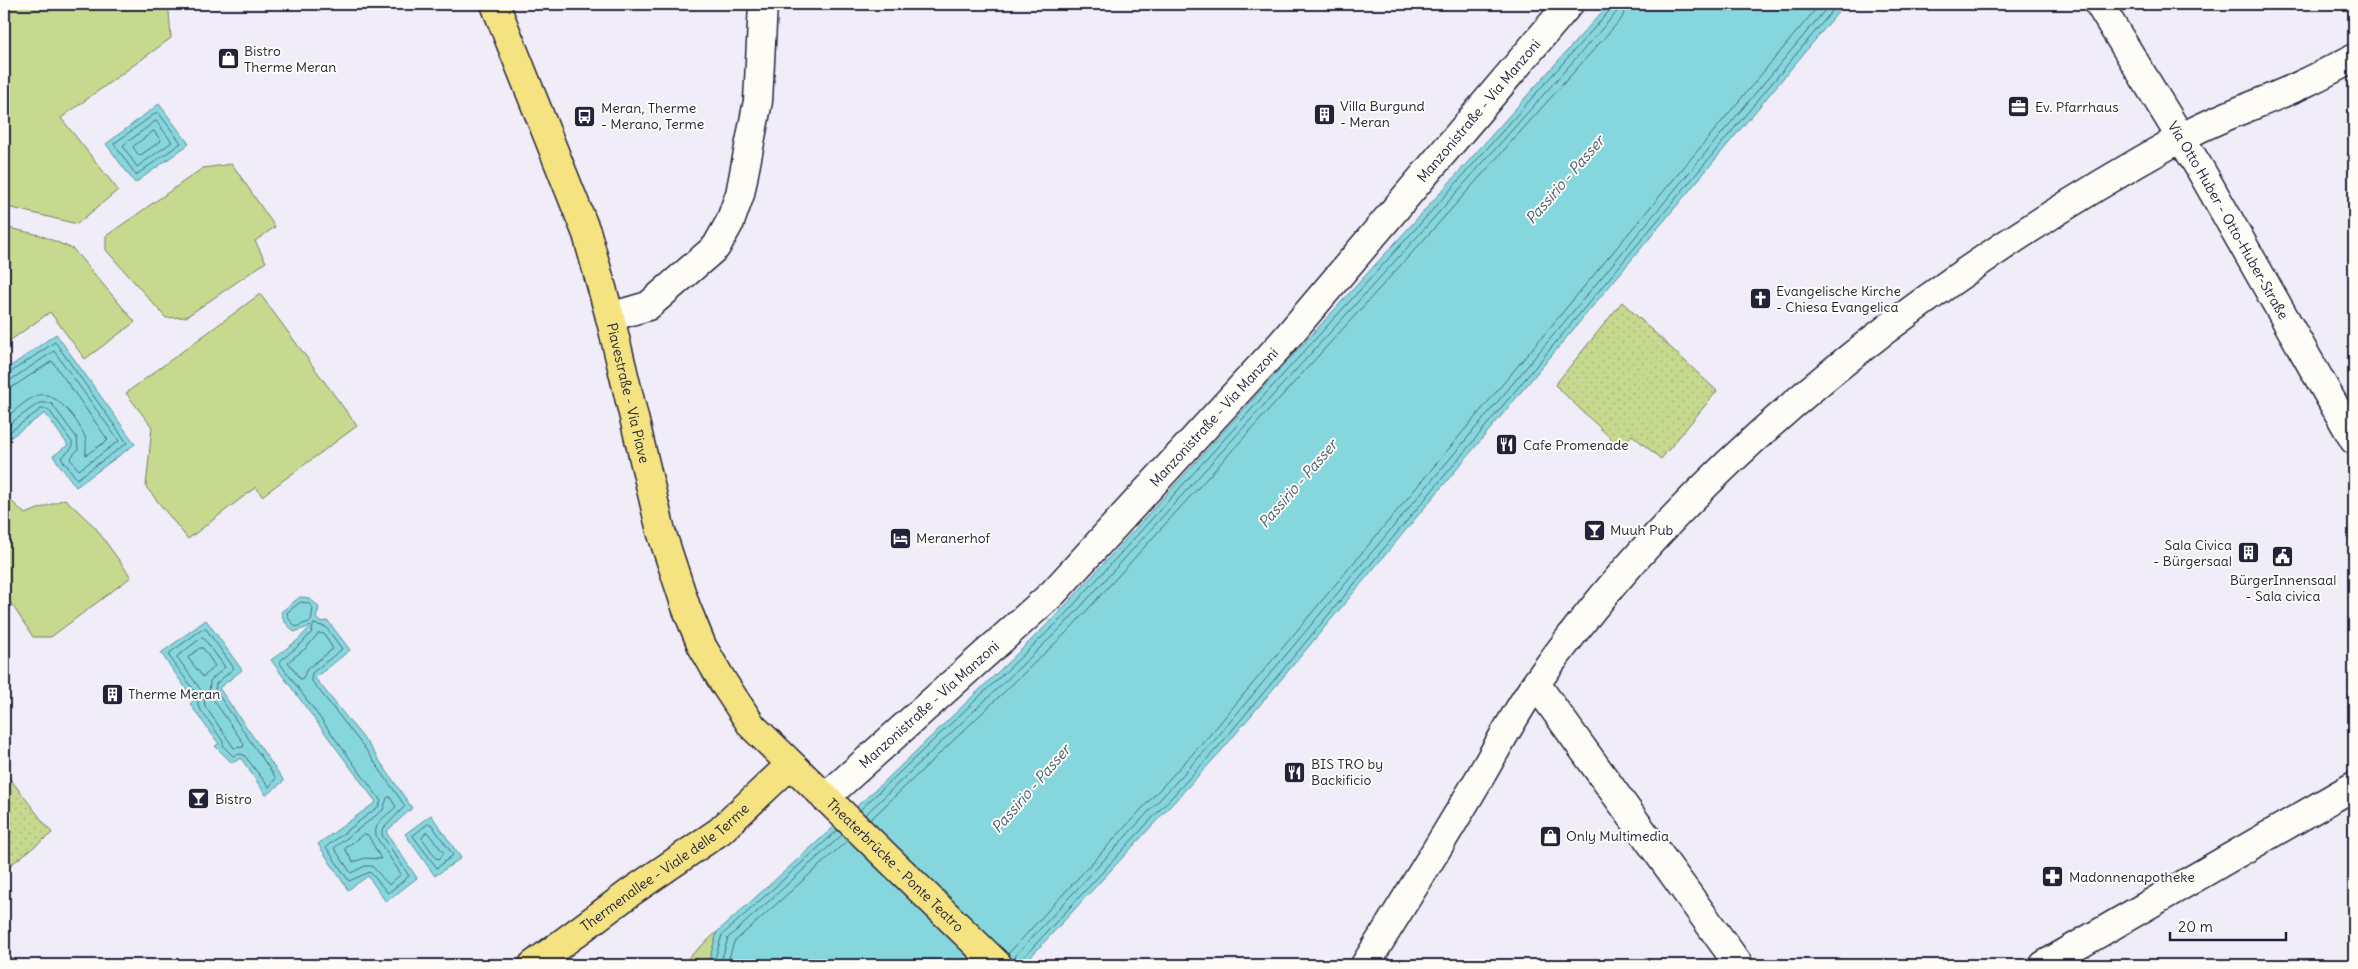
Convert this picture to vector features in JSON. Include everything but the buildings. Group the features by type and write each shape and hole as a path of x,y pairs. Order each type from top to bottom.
{"main road":[{"name":"Piavestraße - Via Piave","path":"495,4 587,234 610,317 661,531 686,608 702,646 730,696 752,726 790,765"},
{"name":"Theaterbrücke - Ponte Teatro","path":"790,765 998,965"},
{"name":"Thermenallee - Viale delle Terme","path":"533,965 631,892 720,831 790,765"}],"street":[{"path":"610,317 648,306 716,248 730,222 740,194 758,101 763,4"},
{"name":"Manzonistraße - Via Manzoni","path":"832,804 1053,593 1282,343 1569,4"},
{"name":"Via Otto Huber - Otto-Huber-Straße","path":"2099,4 2181,138 2354,440"},
{"path":"1364,965 1430,861 1536,684 1616,581 1684,506 1756,435 1909,311 2054,213 2181,138 2305,84 2354,58"},
{"path":"1536,684 1739,965"},
{"path":"2044,965 2354,786"}],"green space":[{"path":"4,4 164,4 169,12 171,38 61,118 118,190 77,224 4,206 4,142 6,140 4,137"},
{"path":"232,164 275,227 255,241 266,262 186,317 166,318 106,250 106,236 203,168"},
{"path":"4,227 40,235 73,249 135,322 85,359 50,312 4,345"},
{"path":"260,294 357,426 262,496 256,487 188,539 146,487 152,427 126,393"},
{"path":"1622,302 1717,391 1661,459 1632,435 1621,448 1555,385"},
{"path":"6,496 25,514 65,499 95,527 131,577 51,637 33,637 4,592 4,497"},
{"path":"4,771 52,833 4,870"},
{"path":"717,932 708,965 680,965"}],"water":[{"name":"Passirio - Passer","path":"1609,4 1845,4 1223,749 1023,965 708,965 717,932 886,780 1055,617 1415,221"},
{"path":"159,104 189,144 135,183 106,144"},
{"path":"56,334 135,444 76,487 53,456 68,445 45,413 4,442 4,371"},
{"path":"300,597 308,598 315,603 319,608 316,618 320,622 328,621 350,650 315,678 368,744 412,808 386,832 417,878 386,902 368,876 348,890 318,844 376,802 271,660 298,640 311,626 294,632 284,621 281,612"},
{"path":"206,620 242,670 219,688 284,781 266,795 241,758 232,763 215,746 219,744 190,704 194,700 161,653"},
{"path":"431,815 461,858 435,876 405,834"}],"place":[{"name":"Bistro Therme Meran","path":"228,59"},
{"name":"Ev. Pfarrhaus","path":"2019,107"},
{"name":"Villa Burgund - Meran","path":"1324,114"},
{"name":"Meran, Therme - Merano, Terme","path":"585,116"},
{"name":"Evangelische Kirche - Chiesa Evangelica","path":"1760,299"},
{"name":"Cafe Promenade","path":"1507,445"},
{"name":"Muuh Pub","path":"1594,530"},
{"name":"Meranerhof","path":"900,538"},
{"name":"Sala Civica - Bürgersaal","path":"2248,553"},
{"name":"BürgerInnensaal - Sala civica","path":"2283,557"},
{"name":"Therme Meran","path":"112,694"},
{"name":"BIS TRO by Backificio","path":"1295,772"},
{"name":"Bistro","path":"199,799"},
{"name":"Only Multimedia","path":"1550,836"},
{"name":"Madonnenapotheke","path":"2053,877"}]}
